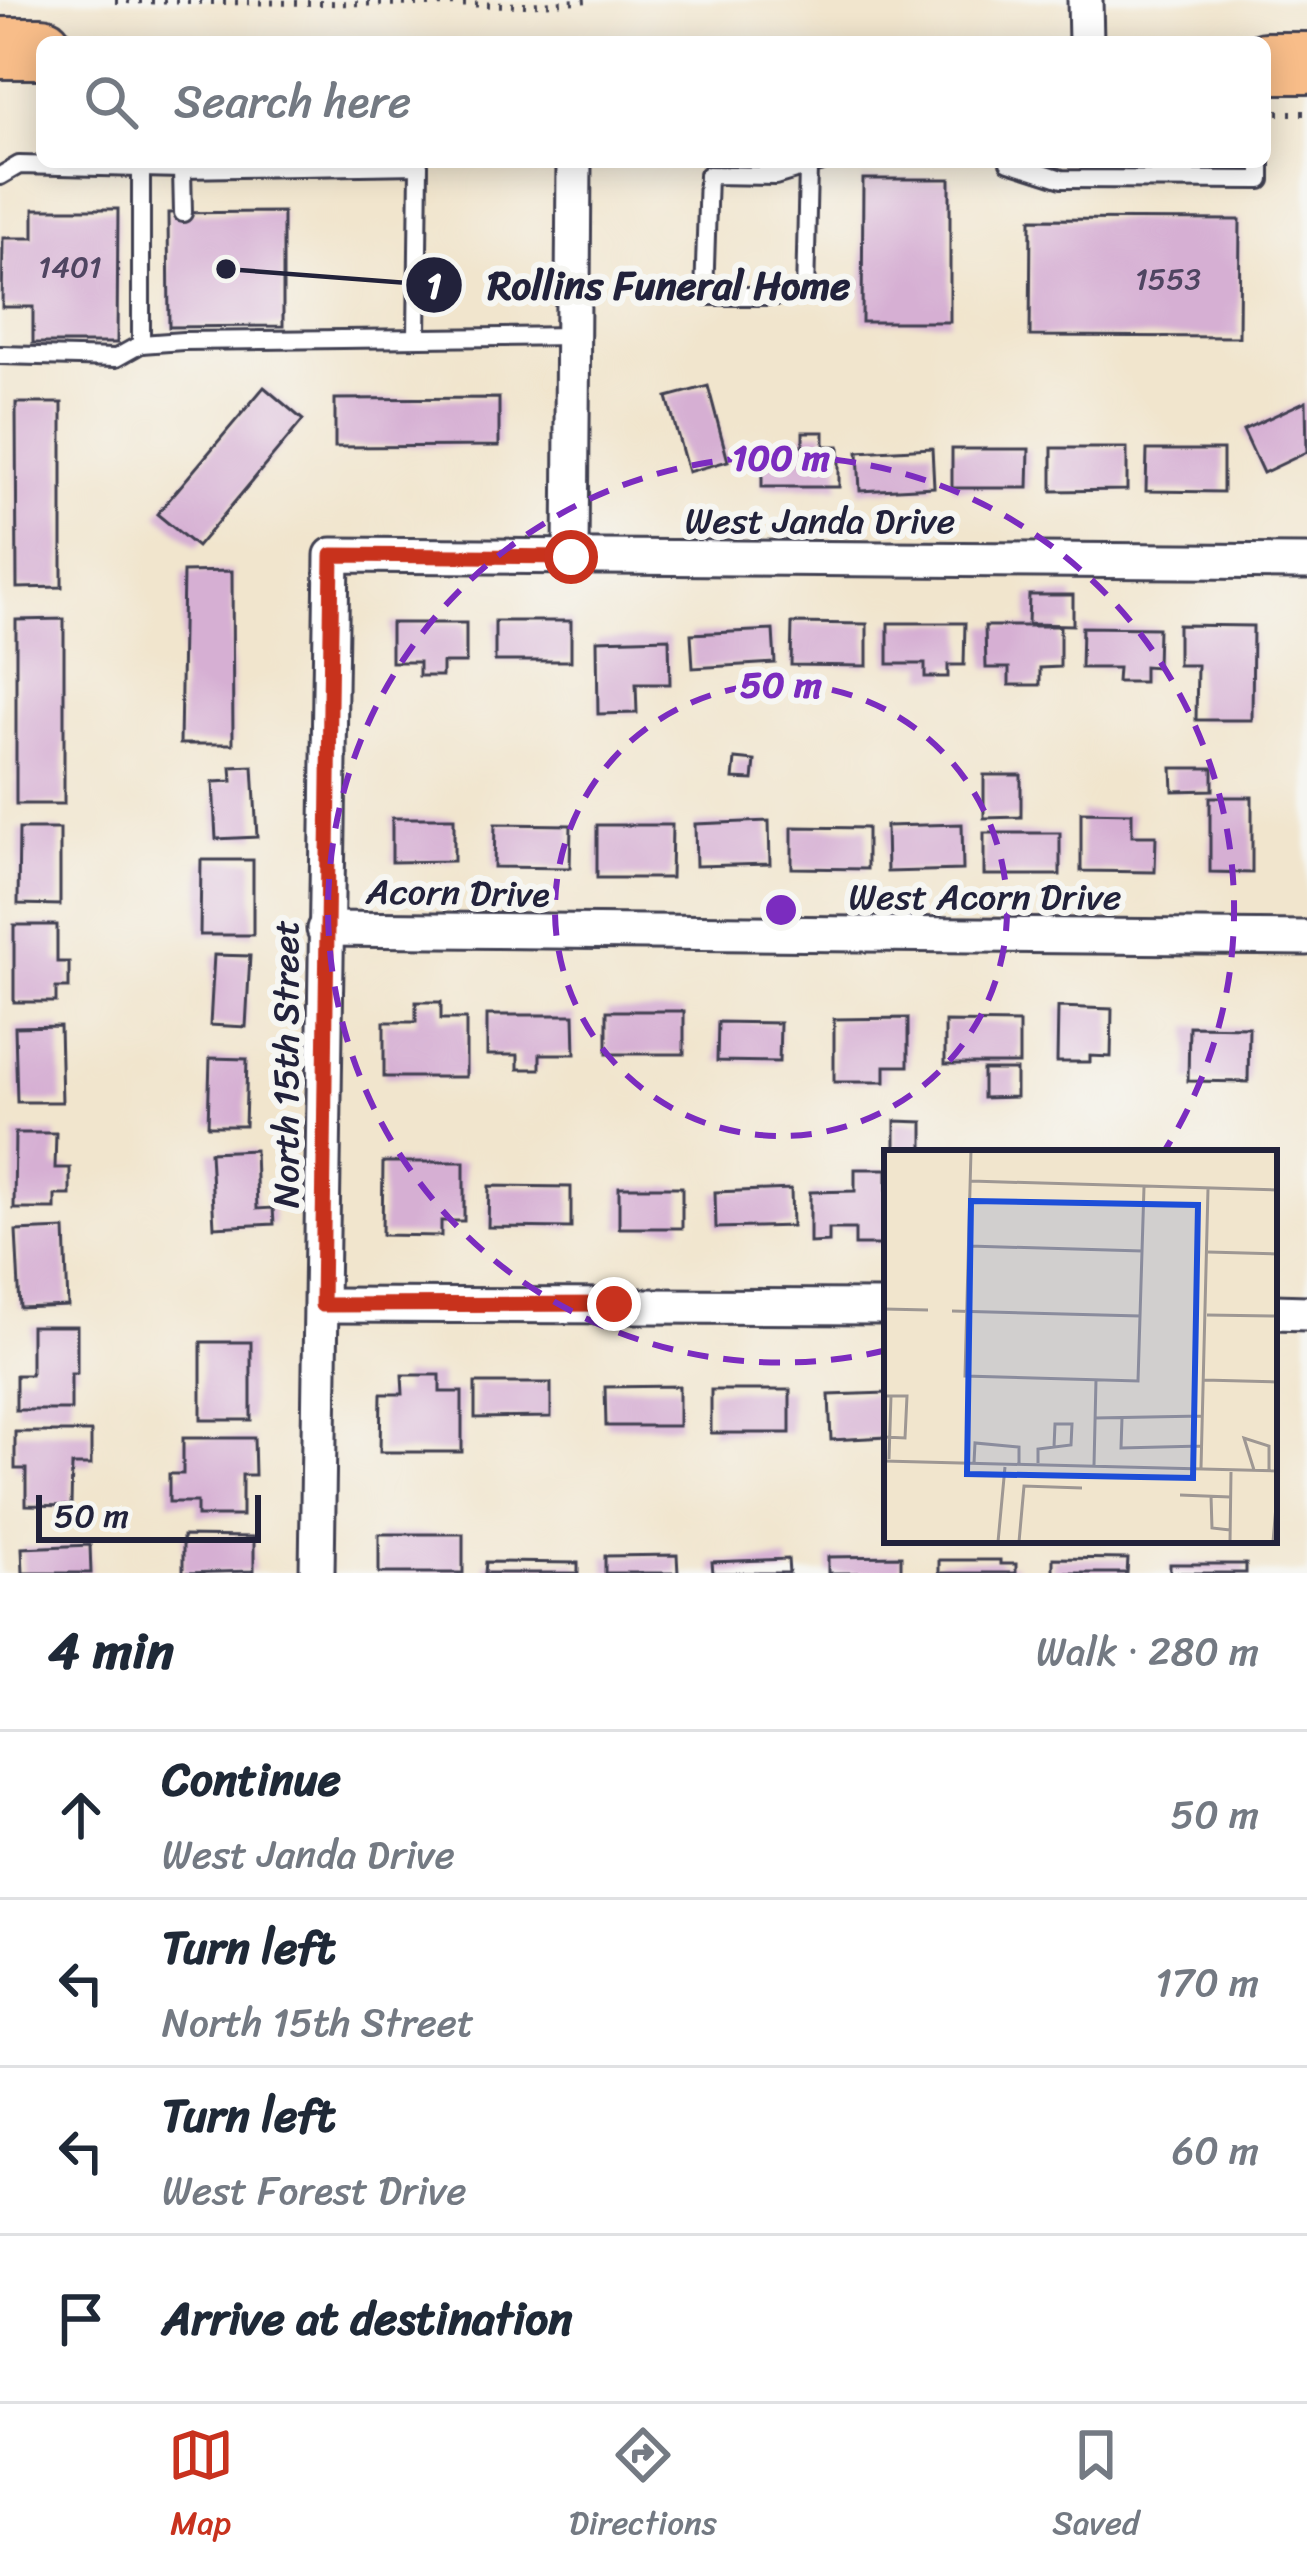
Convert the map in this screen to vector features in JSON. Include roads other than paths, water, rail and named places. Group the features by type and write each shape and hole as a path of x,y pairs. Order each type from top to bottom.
{"highway":[{"path":"0,48 36,49"},
{"path":"1271,63 1307,63"}],"street":[{"path":"1085,0 1086,36"},
{"path":"571,557 574,168"},
{"name":"West Janda Drive","path":"332,555 1307,562"},
{"name":"North 15th Street","path":"316,1573 332,555"},
{"name":"Acorn Drive","path":"325,929 590,932"},
{"name":"West Acorn Drive","path":"590,932 1307,938"},
{"path":"322,1305 884,1307"},
{"path":"1277,1312 1307,1313"}],"lane":[{"path":"0,176 19,165 36,166"},
{"path":"110,168 241,168"},
{"path":"417,338 418,168"},
{"path":"802,168 775,176 708,175 704,296 805,296 815,168"},
{"path":"1028,168 1062,179 1261,180 1261,168"},
{"path":"141,169 141,344"},
{"path":"182,169 184,213"},
{"path":"0,356 116,358 141,344 183,334 574,336"}],"place":[{"name":"Rollins Funeral Home","path":"226,269"}]}
